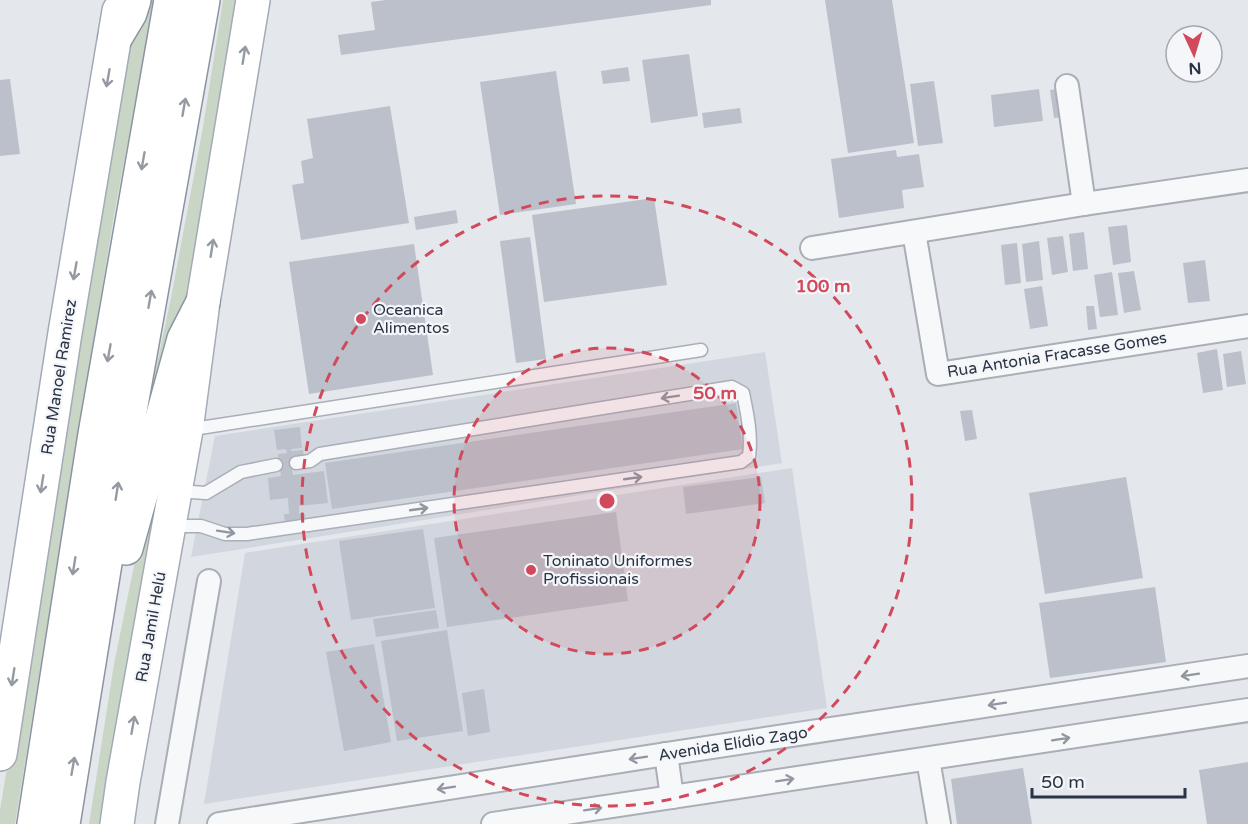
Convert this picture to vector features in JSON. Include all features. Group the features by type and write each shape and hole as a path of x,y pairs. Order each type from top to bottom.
{"main road":[{"name":"Rua Manoel Ramirez","path":"0,754 65,333 121,0"},
{"path":"115,38 130,13 134,0"},
{"path":"34,824 95,434 171,0"},
{"path":"63,824 125,439 203,0"},
{"name":"Rua Jamil Helú","path":"117,824 186,430 203,302 254,0"},
{"path":"94,639 106,623 184,339 203,302"}],"street":[{"path":"1067,86 1084,204"},
{"path":"812,248 1248,180"},
{"name":"Rua Antonia Fracasse Gomes","path":"914,232 938,374 1248,326"},
{"path":"167,824 209,581"},
{"name":"Avenida Elídio Zago","path":"219,824 1248,666"},
{"path":"493,824 1248,710"},
{"path":"666,754 672,797"},
{"path":"928,759 939,824"}],"lane":[{"path":"186,430 701,350"},
{"path":"169,526 201,526 225,534 247,534 741,462 749,456 750,446 743,393 732,387 320,454 310,461 296,463"},
{"path":"175,490 206,493 241,472 276,465"}],"shaded area":[{"path":"765,352 782,463 191,557 215,436"},
{"path":"792,468 827,708 204,804 245,553"}],"green space":[{"path":"145,0 155,0 114,215 15,824 0,824 0,810 121,77"},
{"path":"223,0 241,0 189,288 139,447 171,298 203,127"},
{"path":"167,441 106,824 89,824 114,664 136,556"}],"building":[{"path":"386,0 711,0 711,5 341,55 338,35 375,30 371,2"},
{"path":"825,0 892,0 914,143 848,153"},
{"path":"689,54 698,116 651,123 642,60"},
{"path":"628,67 630,81 603,84 601,71"},
{"path":"556,71 576,204 500,215 480,82"},
{"path":"10,79 20,154 0,156 0,80"},
{"path":"934,81 943,143 918,146 910,84"},
{"path":"1039,89 1043,121 994,127 991,95"},
{"path":"1059,89 1063,117 1054,118 1050,90"},
{"path":"390,106 409,223 301,240 292,185 304,183 301,161 313,158 307,119"},
{"path":"740,108 742,123 704,128 702,113"},
{"path":"896,150 897,157 919,154 924,187 902,190 904,208 839,218 831,159"},
{"path":"654,198 667,285 544,302 532,215"},
{"path":"456,210 458,223 416,230 414,217"},
{"path":"1127,225 1131,262 1113,265 1108,227"},
{"path":"1084,232 1088,269 1073,271 1069,234"},
{"path":"1063,236 1068,272 1052,275 1047,238"},
{"path":"530,237 546,359 516,363 500,241"},
{"path":"1039,241 1043,280 1026,282 1022,244"},
{"path":"1017,243 1021,283 1005,285 1001,245"},
{"name":"Oceanica Alimentos","path":"414,244 433,375 309,394 289,262"},
{"path":"1205,260 1210,301 1188,303 1183,263"},
{"path":"1134,271 1141,310 1124,313 1118,273"},
{"path":"1112,272 1118,315 1100,317 1094,275"},
{"path":"1042,286 1048,326 1030,329 1024,289"},
{"path":"1086,306 1094,306 1097,329 1088,330"},
{"path":"1217,349 1223,390 1203,393 1197,353"},
{"path":"1241,351 1246,384 1227,387 1223,354"},
{"path":"736,403 743,449 332,509 325,463"},
{"path":"972,410 977,439 965,441 960,411"},
{"path":"300,427 302,448 291,449 291,451 303,450 304,457 297,468 292,469 293,475 324,471 328,503 299,506 299,514 305,514 306,522 285,525 284,514 289,514 288,498 270,500 268,478 281,476 280,469 277,469 276,458 278,454 287,453 286,449 277,450 274,430"},
{"path":"761,477 765,503 686,514 683,487"},
{"path":"1126,477 1143,578 1045,594 1029,493"},
{"name":"Toninato Uniformes Profissionais","path":"616,512 628,601 447,627 434,538"},
{"path":"423,529 435,608 351,620 339,541"},
{"path":"1155,587 1166,662 1050,678 1039,603"},
{"path":"436,610 439,628 376,637 373,619"},
{"path":"447,630 463,731 397,741 381,641"},
{"path":"374,644 391,742 344,751 326,652"},
{"path":"484,689 490,732 468,736 462,693"},
{"path":"1248,762 1248,824 1207,824 1199,770"},
{"path":"1023,768 1032,824 957,824 951,779"}],"place":[{"name":"Oceanica Alimentos","path":"361,319"},
{"name":"Toninato Uniformes Profissionais","path":"531,570"}]}
